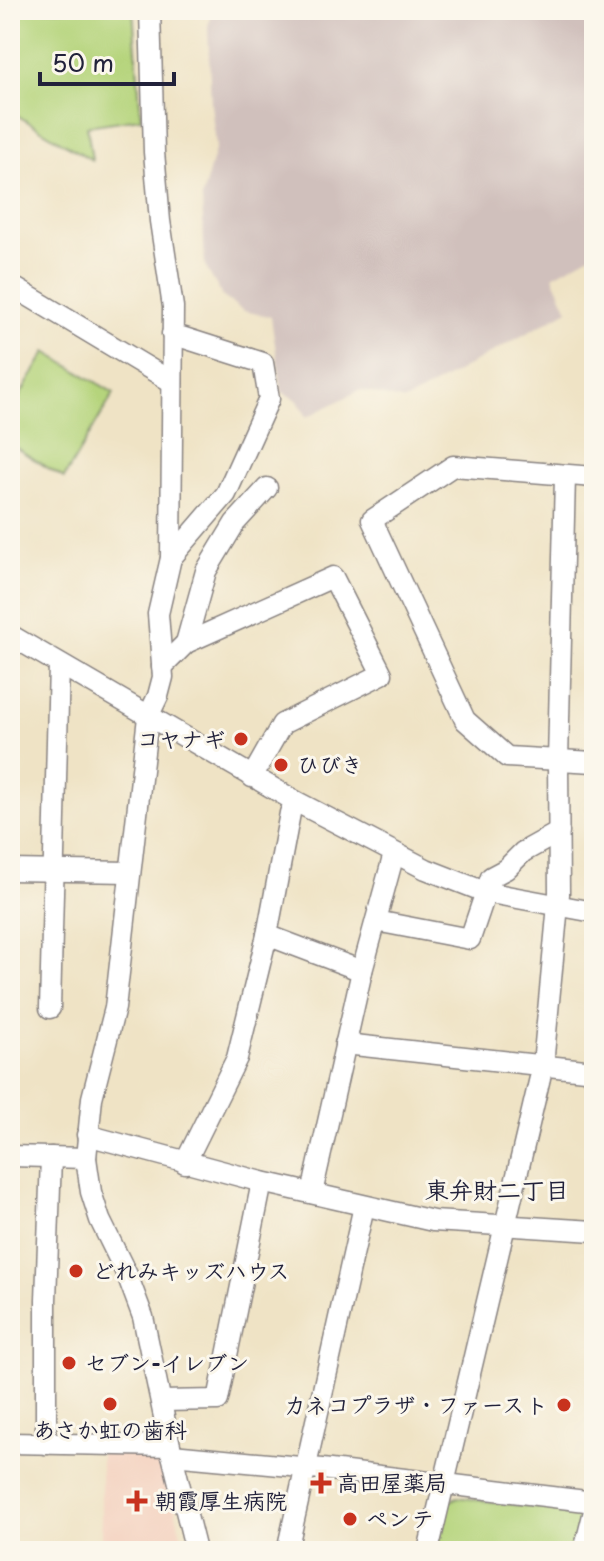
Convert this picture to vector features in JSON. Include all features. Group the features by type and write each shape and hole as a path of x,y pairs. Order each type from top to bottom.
{"street":[{"path":"150,10 154,152 160,221 173,307 171,558 158,614 162,667 158,696 148,717 115,1008 97,1076 86,1158 91,1192 100,1220 138,1300 196,1551"},
{"path":"10,300 17,289 172,382"},
{"path":"171,558 226,494 269,399 263,363 172,334"},
{"path":"594,477 453,466 372,520 465,720 507,757 594,762"},
{"path":"428,1551 543,1065 558,907 565,476"},
{"path":"186,643 206,571 235,523 267,488"},
{"path":"162,667 186,643 333,577 382,674 282,724 252,777"},
{"path":"10,635 295,801 457,884 594,912"},
{"path":"50,1008 59,665"},
{"path":"185,1163 237,1058 295,801"},
{"path":"376,921 470,939 491,877 506,869 523,852 559,832"},
{"path":"312,1193 362,971 394,854"},
{"path":"10,870 129,872"},
{"path":"267,935 362,971"},
{"path":"345,1044 594,1071"},
{"path":"87,1135 185,1163 433,1221 594,1231"},
{"path":"10,1156 86,1158"},
{"path":"46,1444 46,1300 51,1157"},
{"path":"162,1401 218,1400 262,1182"},
{"path":"287,1551 364,1206"},
{"path":"10,1443 171,1451 594,1502"},
{"path":"584,1551 594,1511"}],"shaded area":[{"path":"212,10 594,10 594,253 553,276 568,310 405,401 360,390 307,417 297,400 282,392 271,317 244,311 223,297 205,266 202,197 216,146 208,27"},
{"name":"朝霞厚生病院","path":"101,1450 161,1452 185,1551 101,1551"}],"green space":[{"path":"10,10 133,10 141,118 87,126 92,160 10,111"},
{"path":"46,352 114,393 64,478 10,444 10,412"},
{"path":"457,1497 580,1513 584,1522 575,1551 436,1551 446,1503"}],"place":[{"name":"コヤナギ","path":"241,739"},
{"name":"ひびき","path":"281,765"},
{"name":"どれみキッズハウス","path":"76,1271"},
{"name":"セブン-イレブン","path":"69,1363"},
{"name":"あさか虹の歯科","path":"110,1404"},
{"name":"カネコプラザ・ファースト","path":"564,1405"},
{"name":"高田屋薬局","path":"321,1483"},
{"name":"朝霞厚生病院","path":"137,1501"},
{"name":"ペンテ","path":"350,1519"}],"district":[{"name":"東弁財二丁目","path":"497,1191"}]}
